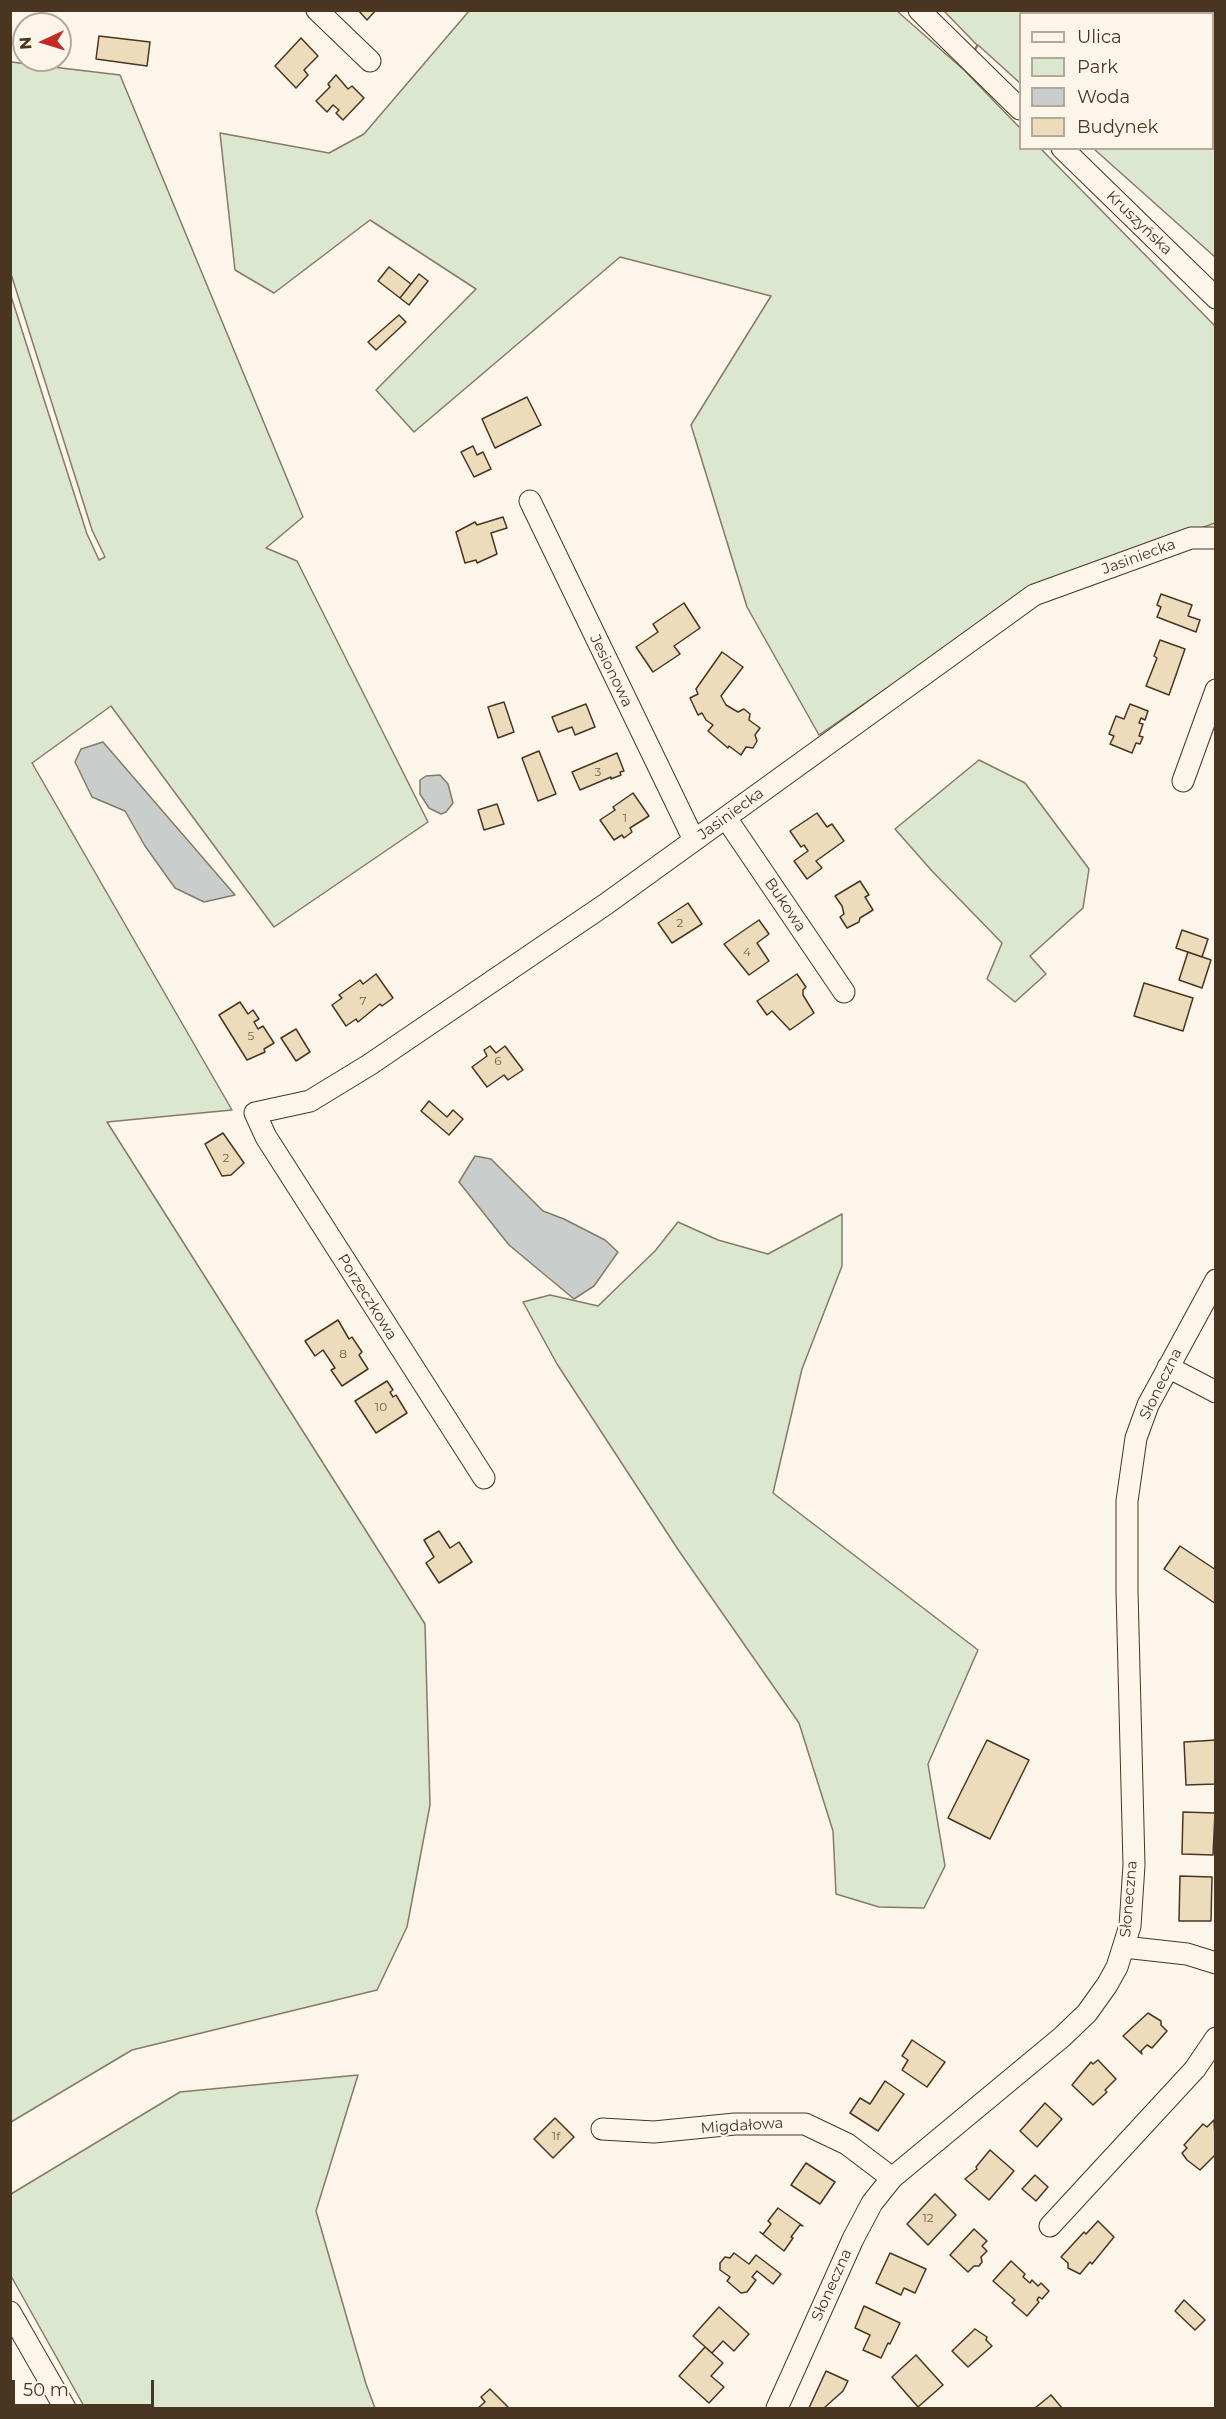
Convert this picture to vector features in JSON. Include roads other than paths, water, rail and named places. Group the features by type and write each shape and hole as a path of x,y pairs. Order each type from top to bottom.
{"street":[{"path":"316,10 370,61"},
{"path":"919,10 1019,108"},
{"name":"Kruszyńska","path":"1064,150 1215,298"},
{"name":"Jesionowa","path":"530,501 694,840"},
{"name":"Jasiniecka","path":"255,1113 310,1101 369,1065 606,904 1034,595 1191,538 1215,538"},
{"path":"1183,781 1215,690"},
{"name":"Bukowa","path":"726,818 844,992"},
{"name":"Porzeczkowa","path":"255,1113 266,1137 484,1478"},
{"name":"Słoneczna","path":"777,2409 853,2239 872,2203 892,2178 1062,2037 1087,2013 1107,1985 1125,1947 1130,1926 1134,1865 1126,1591 1127,1501 1136,1438 1148,1405 1215,1280"},
{"path":"1168,1367 1215,1392"},
{"path":"1125,1947 1187,1954 1215,1963"},
{"path":"1050,2226 1196,2069 1215,2038"},
{"name":"Migdałowa","path":"602,2129 654,2132 735,2124 805,2124 847,2144 892,2178"},
{"path":"10,2312 65,2409"}],"water":[{"path":"103,742 235,895 204,902 175,888 145,846 125,811 92,797 75,762 81,749"},
{"path":"440,775 448,784 453,803 446,812 441,814 429,808 420,794 420,780 426,776"},
{"path":"475,1156 491,1159 543,1211 605,1240 618,1252 594,1286 574,1299 509,1245 459,1182"}]}
